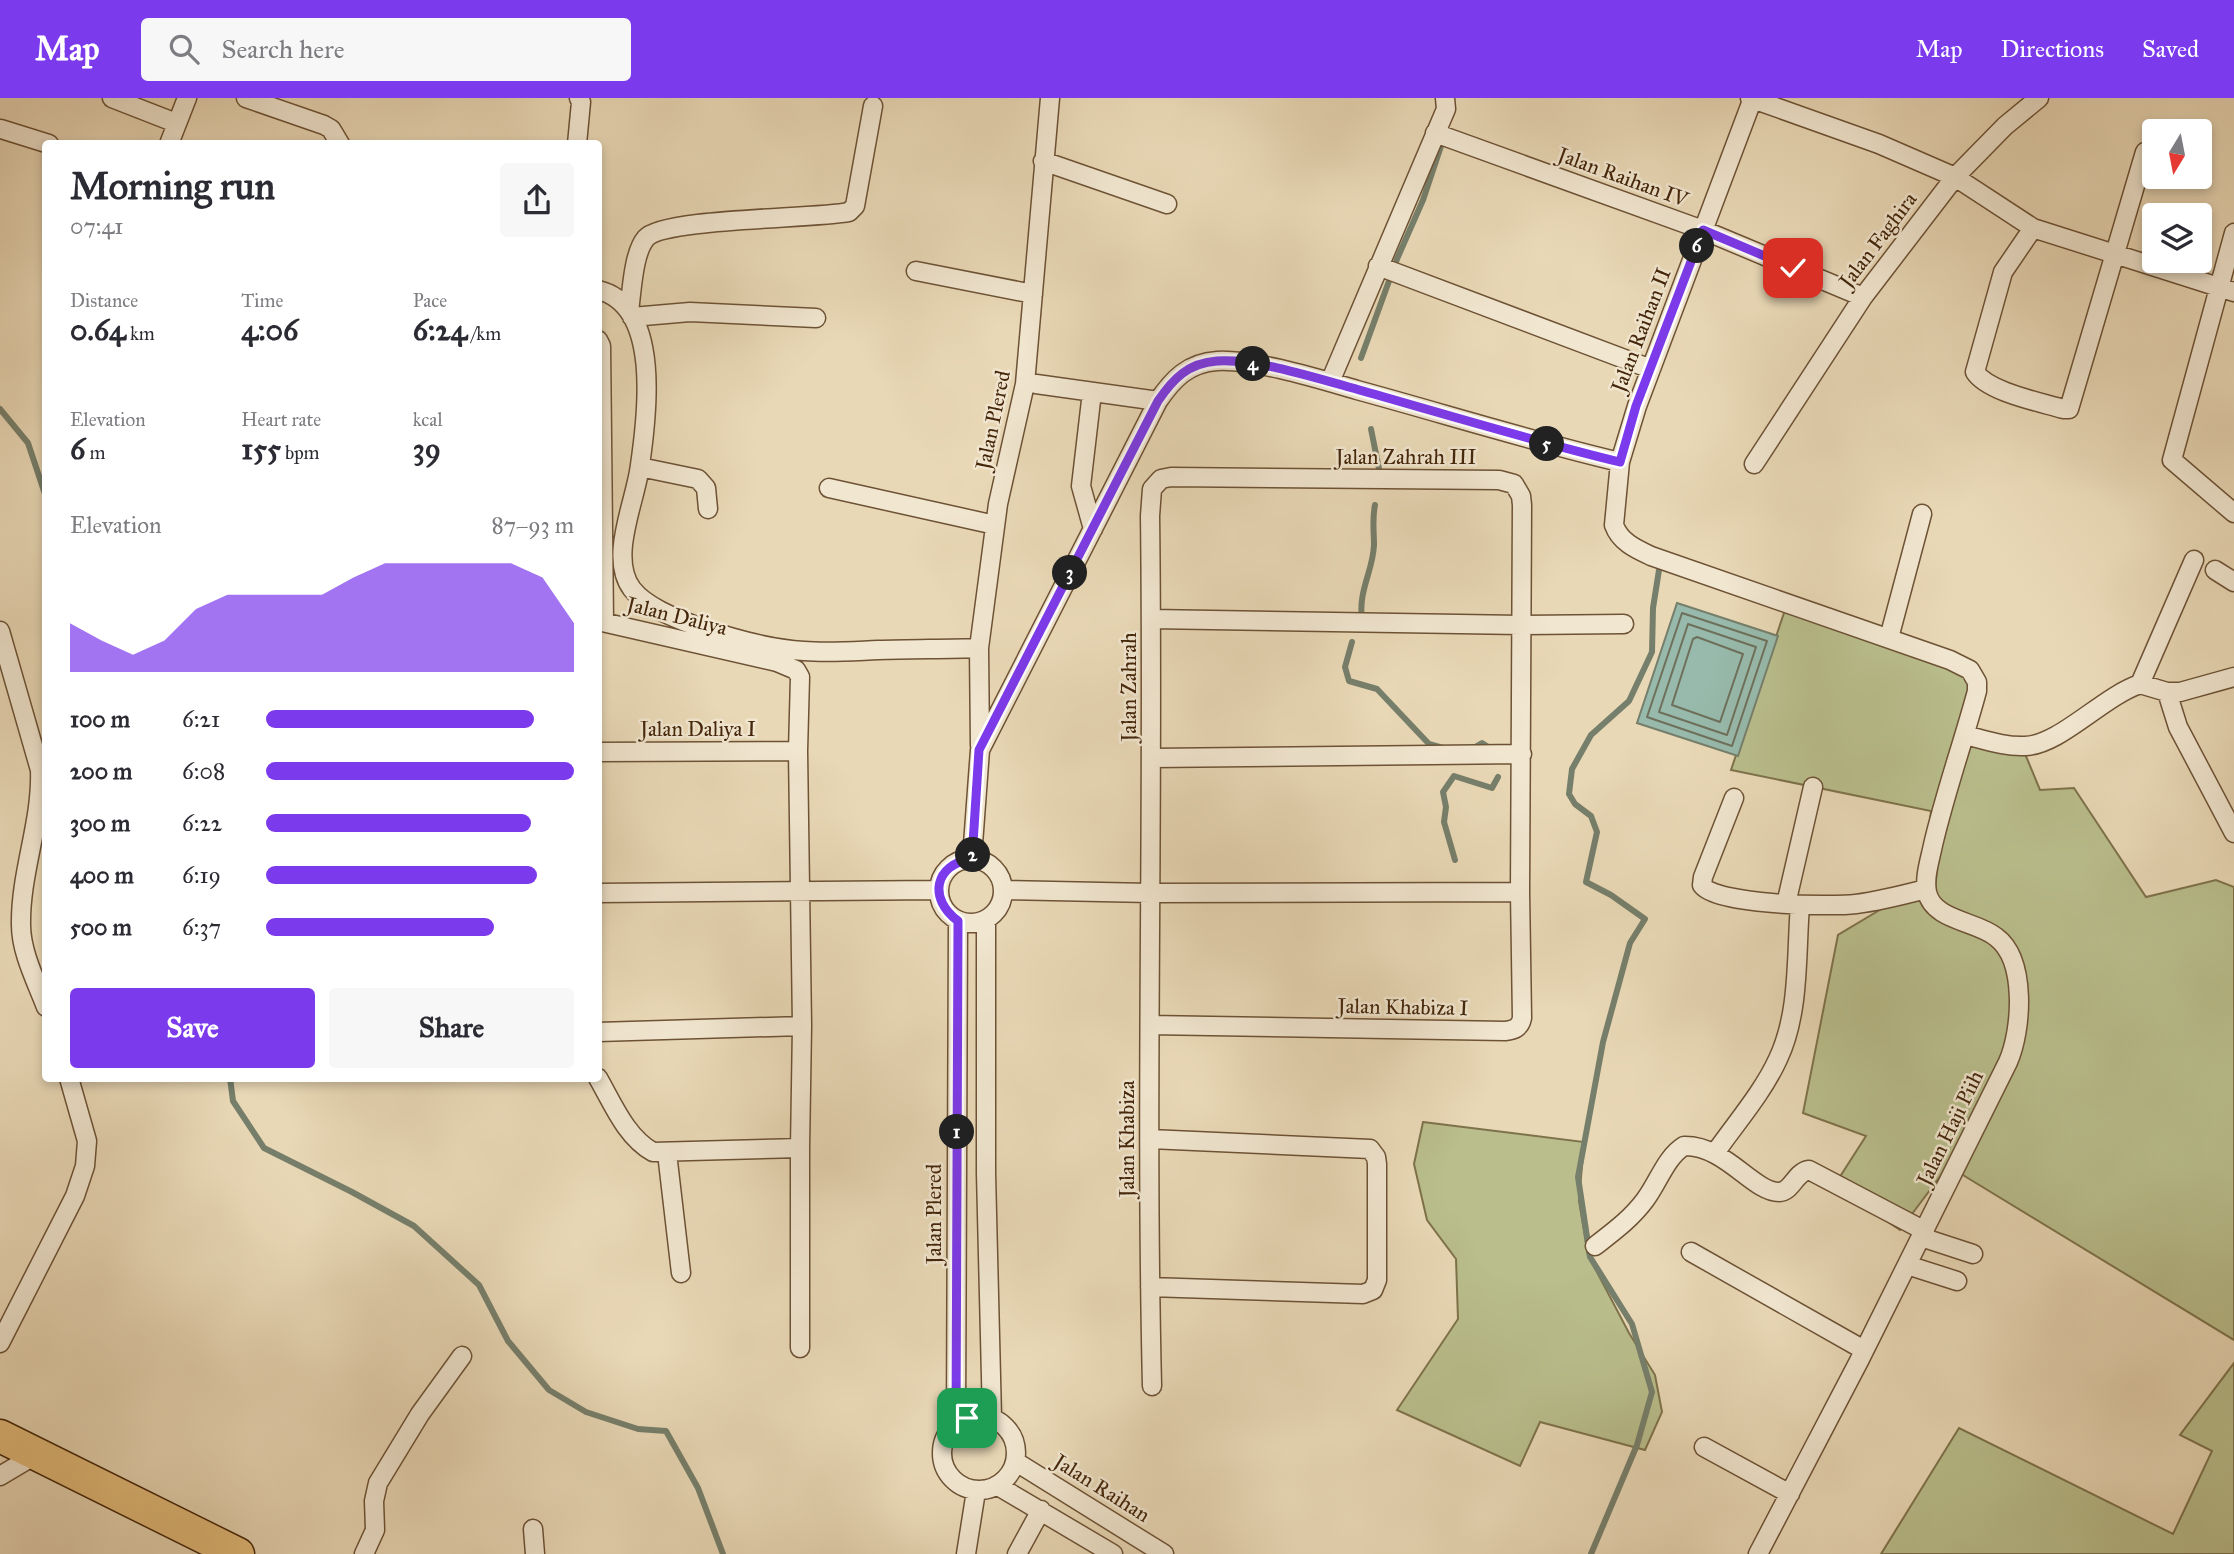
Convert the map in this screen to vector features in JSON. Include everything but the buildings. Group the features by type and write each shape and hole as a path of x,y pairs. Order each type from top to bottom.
{"highway":[{"path":"0,1436 239,1554"}],"street":[{"path":"111,98 176,123"},
{"path":"170,140 187,98"},
{"path":"246,98 324,125 331,129 338,140"},
{"path":"577,140 581,102 579,98"},
{"name":"Jalan Plered","path":"972,859 979,750 979,648 995,525 1025,384 1050,98"},
{"path":"1330,382 1382,267 1437,134 1446,109 1446,98"},
{"path":"1752,98 1900,152 1955,177 2033,228 2227,290"},
{"name":"Jalan Raihan II","path":"1752,98 1651,369 1620,462 1614,525 1624,541 1651,556 1964,666 1970,670 1977,682 1965,735"},
{"name":"Jalan Faghira","path":"1754,464 1863,297 1955,177 2006,126 2039,98"},
{"path":"631,314 640,246 649,234 678,227 849,212 855,206 873,106"},
{"path":"1,129 42,142"},
{"name":"Jalan Raihan IV","path":"1437,134 1703,230 1863,297"},
{"path":"2033,228 2003,272 1975,372 1982,380 2002,390 2063,410 2069,408 2142,159"},
{"path":"1043,161 1167,204"},
{"path":"2234,233 2227,290 2172,460 2234,513"},
{"path":"1382,267 1651,369"},
{"path":"916,271 1033,294"},
{"path":"602,292 619,298 631,314 642,342 646,369 640,467 622,560 625,577 642,599 680,620 741,640 804,652 979,648"},
{"path":"631,314 690,312 816,318"},
{"path":"979,750 1158,401 1170,383 1184,371 1216,361 1240,361 1330,382 1542,443 1620,462"},
{"path":"1036,384 1158,401"},
{"path":"1092,392 1081,486 1093,529"},
{"path":"640,467 698,480 706,488 708,509"},
{"name":"Jalan Zahrah III","path":"1156,483 1171,477 1509,481 1519,489 1521,496 1521,625"},
{"name":"Jalan Zahrah","path":"1150,892 1150,502 1156,483"},
{"path":"829,488 995,525"},
{"path":"1889,638 1922,514"},
{"path":"1734,798 1703,877 1704,889 1744,900 1793,905 1855,904 1926,889 1938,826 1965,735 2006,746 2027,747 2047,741 2098,706 2140,684 2194,560"},
{"path":"2215,570 2234,582"},
{"path":"1151,619 1624,624"},
{"name":"Jalan Daliya","path":"602,622 777,662 796,670 800,677 800,1348"},
{"path":"1004,890 1520,891 1521,625"},
{"path":"0,631 40,770 40,793 21,924 25,950 42,996"},
{"path":"2140,684 2167,692 2189,691 2234,677"},
{"path":"2167,692 2178,727 2234,833"},
{"name":"Jalan Daliya I","path":"602,752 798,751"},
{"path":"1152,758 1521,754"},
{"path":"1715,1153 1772,1071 1786,1041 1794,994 1793,905 1813,787"},
{"path":"972,859 985,861 995,869 1002,879 1004,890 1002,903 995,913 986,920 972,924 958,921 947,913 940,902 938,890 948,867 960,860 972,859"},
{"name":"Jalan Haji Piih","path":"1758,1554 1923,1234 2015,1046 2020,1007 2009,951 1994,934 1938,909 1929,900 1926,889"},
{"path":"602,893 938,890"},
{"name":"Jalan Khabiza I","path":"1150,1026 1516,1029 1522,1018 1520,891"},
{"name":"Jalan Khabiza","path":"1150,892 1152,1385"},
{"path":"986,920 986,1173 992,1418"},
{"name":"Jalan Plered","path":"956,1424 958,921"},
{"path":"602,1032 802,1026"},
{"path":"0,1343 75,1196 85,1166 86,1141 70,1082"},
{"path":"600,1082 621,1118 641,1145 653,1152 800,1148"},
{"path":"1150,1139 1370,1149 1377,1164 1377,1280 1373,1290 1363,1294 1150,1287"},
{"path":"1595,1246 1635,1214 1676,1151 1684,1146 1691,1146 1715,1153 1765,1187 1778,1192 1787,1190 1801,1172 1809,1170 1923,1234 1973,1254"},
{"path":"667,1153 681,1273"},
{"path":"957,1174 986,1173"},
{"path":"1691,1252 1864,1350"},
{"path":"1907,1265 1957,1281"},
{"path":"364,1554 375,1530 374,1501 378,1483 420,1414 462,1356"},
{"path":"967,1418 992,1418 1012,1435 1016,1462 1009,1476 998,1486 976,1491 962,1487 950,1477 943,1464 942,1449 946,1435 956,1424 967,1418"},
{"path":"1704,1447 1790,1494"},
{"path":"1,1473 37,1454"},
{"name":"Jalan Raihan","path":"1016,1462 1164,1554"},
{"path":"998,1486 1113,1554"},
{"path":"966,1554 976,1491"},
{"path":"1017,1554 1041,1510"},
{"path":"533,1529 535,1554"}],"green space":[{"path":"1786,607 1970,677 1977,736 2021,744 2040,790 2074,788 2146,897 2216,880 2234,887 2234,1340 1948,1166 1900,1230 1834,1186 1866,1136 1803,1113 1838,935 1923,884 1931,811 1731,770"},
{"path":"1423,1122 1584,1142 1579,1201 1588,1255 1629,1333 1655,1375 1662,1412 1645,1450 1540,1422 1520,1466 1397,1410 1458,1319 1456,1259 1427,1220 1414,1164"},
{"path":"2234,1363 2234,1554 1881,1554 1959,1428 2173,1534 2212,1451 2180,1435"}],"water":[{"path":"1677,603 1778,636 1738,756 1637,723"}],"waterway":[{"path":"1361,358 1397,259 1423,200 1444,137"},
{"path":"0,409 28,443 42,485"},
{"path":"1371,429 1380,474"},
{"path":"1362,619 1362,599 1373,554 1375,505"},
{"path":"1591,1554 1637,1445 1652,1392 1632,1324 1590,1257 1578,1177 1603,1042 1630,943 1645,919 1611,895 1586,882 1597,832 1591,816 1575,804 1569,794 1572,769 1591,735 1629,701 1652,652 1653,608 1659,570"},
{"path":"1352,642 1345,667 1349,681 1377,689 1429,744 1443,748"},
{"path":"1470,750 1482,743 1491,749"},
{"path":"1455,860 1444,822 1446,807 1443,792 1454,776 1492,788 1498,777"},
{"path":"231,1082 233,1101 264,1148 414,1226 479,1285 508,1341 549,1390 586,1412 638,1429 666,1431 698,1488 723,1554"}],"route":[{"path":"967,1418 956,1424 958,921 947,913 940,902 938,890 948,867 960,860 972,859 979,750 1158,401 1170,383 1184,371 1198,365 1216,361 1240,361 1330,382 1542,443 1620,462 1636,406 1703,230 1793,268"}]}
